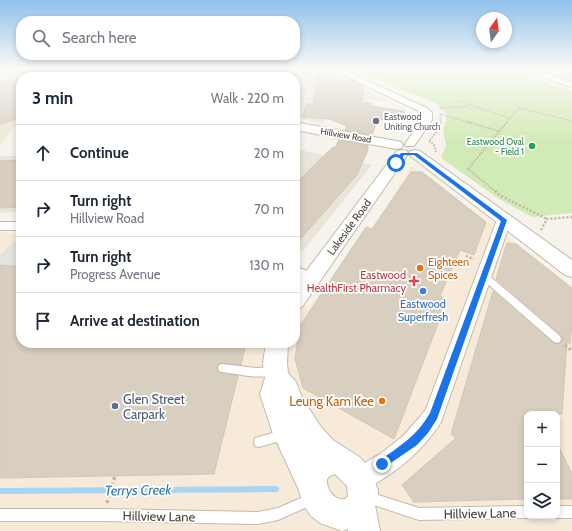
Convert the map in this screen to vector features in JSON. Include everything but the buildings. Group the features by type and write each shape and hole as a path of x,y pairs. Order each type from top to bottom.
{"street":[{"path":"386,93 424,110"},
{"name":"Lakeside Road","path":"300,294 427,120 427,113 424,110"},
{"name":"Hillview Road","path":"300,127 406,149 572,270"},
{"path":"277,348 276,374 273,394 286,434 323,508 345,517 353,514 425,430 440,400 504,220"},
{"path":"0,226 16,226"},
{"path":"300,274 311,279"},
{"path":"276,374 287,390 292,405 311,437 322,450 336,460 350,466 362,503"},
{"path":"323,508 313,476 317,469 323,464 336,460"}],"lane":[{"path":"484,276 557,339"},
{"path":"222,368 276,374"},
{"path":"259,442 286,434"},
{"name":"Hillview Lane","path":"0,516 104,514 258,518 278,514 305,503 323,508"},
{"name":"Hillview Lane","path":"362,503 419,514 524,512"},
{"path":"560,512 572,512"}],"path":[{"path":"459,101 509,118"},
{"path":"424,110 454,106 471,106"},
{"path":"572,121 519,108 498,131 468,169 501,196 548,219 572,217"},
{"path":"452,117 498,131"},
{"path":"540,233 548,219"},
{"path":"466,256 474,259"},
{"path":"104,514 115,476"}],"shaded area":[{"path":"0,93 16,93 16,124 0,145"},
{"path":"300,93 372,93 392,102 327,96 323,123 300,119"},
{"path":"300,150 372,165 303,251 300,252"},
{"path":"0,156 16,156 16,212 0,213"},
{"path":"411,166 422,172 572,288 572,531 0,531 0,232 16,234 16,348 300,348 300,303 308,308 378,221"},
{"path":"14,241 16,241 16,269 0,275 0,255"}],"green space":[{"path":"410,93 572,93 572,213 532,217 499,199 441,158 446,145 443,130 446,121 446,113 437,104"}],"waterway":[{"name":"Terrys Creek","path":"0,491 276,489"}],"place":[{"name":"Eastwood Uniting Church","path":"376,121"},
{"name":"Eastwood Oval - Field 1","path":"532,146"},
{"name":"Eighteen Spices","path":"420,268"},
{"name":"Eastwood HealthFirst Pharmacy","path":"414,281"},
{"name":"Eastwood Superfresh","path":"423,291"},
{"name":"Leung Kam Kee","path":"382,401"},
{"name":"Glen Street Carpark","path":"115,406"}],"route":[{"path":"382,464 414,442 425,430 434,415 504,220 415,154 402,154 396,163"}]}
